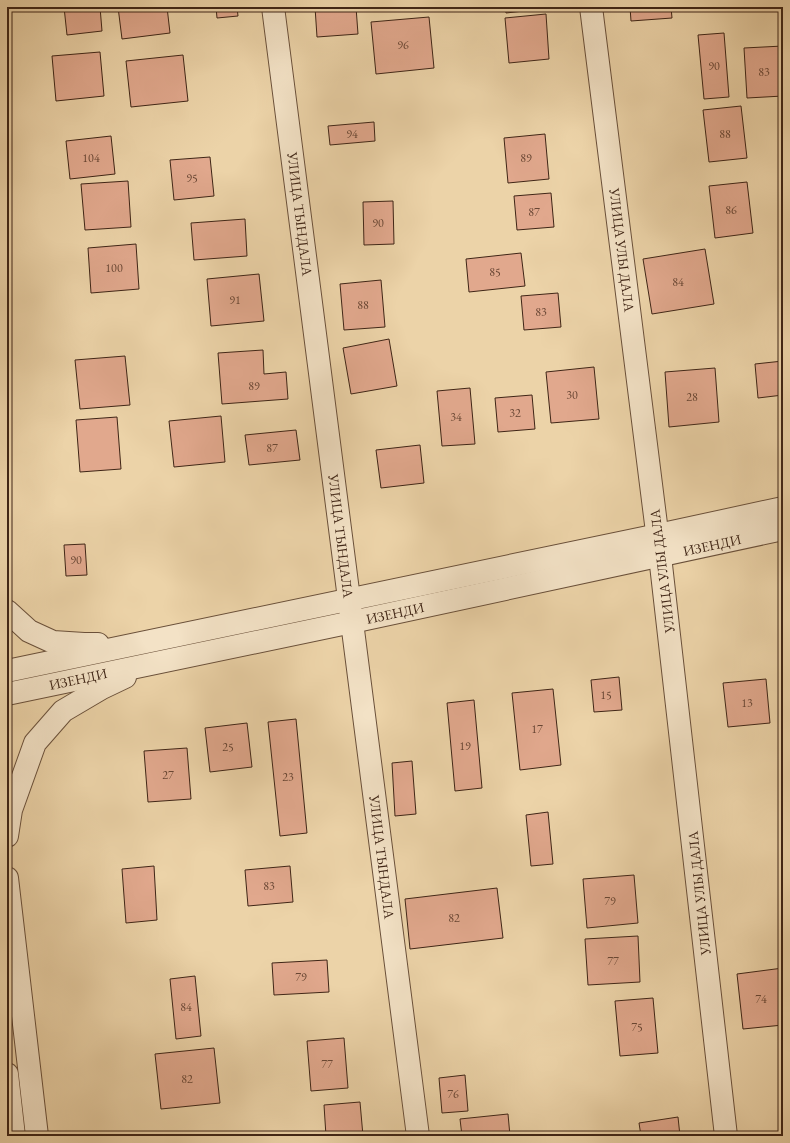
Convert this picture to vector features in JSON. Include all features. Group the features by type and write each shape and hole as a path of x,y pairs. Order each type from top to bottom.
{"street":[{"name":"УЛИЦА ТЫНДАЛА","path":"273,7 418,1136"},
{"name":"УЛИЦА УЛЫ ДАЛА","path":"591,7 659,546 726,1136"},
{"name":"ИЗЕНДИ","path":"7,694 352,622 659,546 783,508"},
{"name":"ИЗЕНДИ","path":"7,671 349,599 659,546 783,529"},
{"path":"7,611 29,631 53,642 84,644 145,642"},
{"path":"7,836 11,810 35,743 63,711 102,688 160,662"},
{"path":"7,878 37,1136"},
{"path":"7,1074 14,1136"}],"building":[{"path":"64,7 100,7 102,31 67,35"},
{"path":"118,7 167,7 170,33 122,39"},
{"path":"216,7 237,7 238,16 217,18"},
{"path":"315,7 356,7 358,34 317,37"},
{"path":"505,7 541,7 541,9 506,13"},
{"path":"630,7 671,7 672,18 631,21"},
{"path":"546,14 549,59 509,63 505,18"},
{"path":"429,17 434,68 376,74 371,22"},
{"path":"724,33 729,97 704,99 698,35"},
{"path":"783,46 783,96 747,98 744,48"},
{"path":"100,52 104,96 56,101 52,56"},
{"path":"183,55 188,101 131,107 126,61"},
{"path":"741,106 747,158 709,162 703,110"},
{"path":"374,122 375,141 330,145 328,126"},
{"path":"545,134 549,179 508,183 504,138"},
{"path":"111,136 115,174 70,179 66,141"},
{"path":"210,157 214,196 174,200 170,160"},
{"path":"128,181 131,227 85,230 81,184"},
{"path":"747,182 753,233 715,238 709,186"},
{"path":"551,193 554,227 517,230 514,196"},
{"path":"393,201 394,244 364,245 363,202"},
{"path":"245,219 247,256 194,260 191,223"},
{"path":"136,244 139,289 91,293 88,248"},
{"path":"705,249 714,304 652,314 643,259"},
{"path":"521,253 525,286 469,292 466,259"},
{"path":"259,274 264,321 211,326 207,279"},
{"path":"381,280 385,327 344,330 340,284"},
{"path":"558,293 561,327 524,330 521,296"},
{"path":"389,339 397,386 351,394 343,348"},
{"path":"263,350 264,374 286,372 288,399 222,404 218,353"},
{"path":"125,356 130,405 80,409 75,360"},
{"path":"783,361 783,395 758,398 755,364"},
{"path":"594,367 599,419 551,423 546,372"},
{"path":"715,368 719,422 669,427 665,372"},
{"path":"470,388 475,444 442,446 437,391"},
{"path":"532,395 535,429 498,432 495,398"},
{"path":"221,416 225,462 174,467 169,421"},
{"path":"117,417 121,469 80,472 76,420"},
{"path":"296,430 300,460 249,465 245,435"},
{"path":"420,445 424,483 381,488 376,450"},
{"path":"85,544 87,575 66,576 64,545"},
{"path":"619,677 622,710 594,712 591,680"},
{"path":"766,679 770,723 728,727 723,683"},
{"path":"553,689 561,765 520,770 512,693"},
{"path":"474,700 482,788 455,791 447,703"},
{"path":"296,719 307,833 280,836 268,722"},
{"path":"247,723 252,767 210,772 205,728"},
{"path":"187,748 191,799 148,802 144,751"},
{"path":"412,761 416,814 395,816 392,763"},
{"path":"548,812 553,864 531,866 526,815"},
{"path":"154,866 157,920 126,923 122,869"},
{"path":"290,866 293,902 248,906 245,870"},
{"path":"634,875 638,923 587,928 583,879"},
{"path":"497,888 503,938 410,949 405,899"},
{"path":"638,936 640,982 588,985 585,939"},
{"path":"327,960 329,992 274,995 272,963"},
{"path":"783,968 783,1025 743,1029 737,974"},
{"path":"195,976 201,1036 176,1039 170,979"},
{"path":"653,998 658,1053 620,1056 615,1001"},
{"path":"344,1038 348,1088 311,1091 307,1041"},
{"path":"214,1048 220,1103 161,1109 155,1054"},
{"path":"465,1075 468,1111 442,1113 439,1078"},
{"path":"360,1102 363,1136 326,1136 324,1105"},
{"path":"508,1114 510,1136 462,1136 460,1119"},
{"path":"678,1117 680,1136 641,1136 639,1123"}]}
